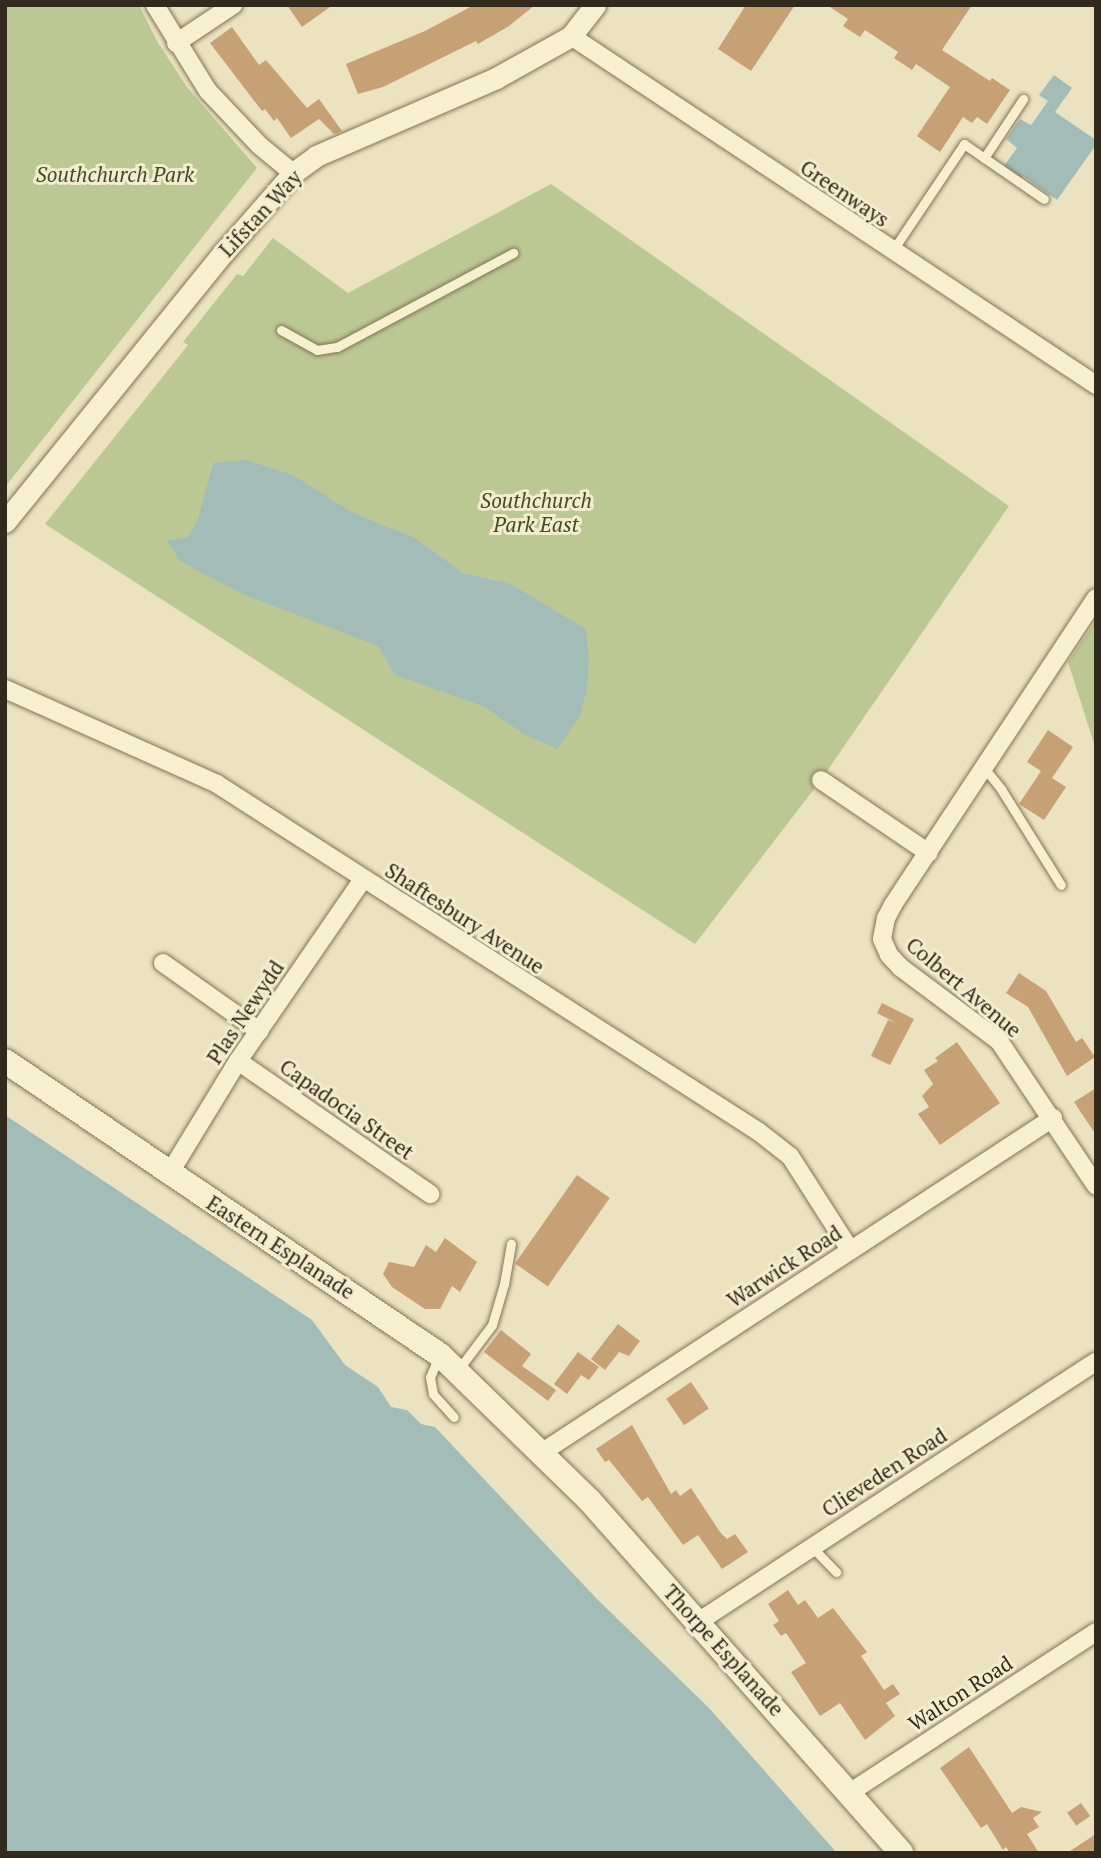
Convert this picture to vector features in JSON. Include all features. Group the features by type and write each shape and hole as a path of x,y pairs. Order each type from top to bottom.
{"main road":[{"name":"Eastern Esplanade","path":"5,1061 169,1174 368,1303 448,1363 541,1453"},
{"name":"Thorpe Esplanade","path":"541,1453 590,1501 901,1853"}],"street":[{"path":"155,5 176,43 227,113 293,173"},
{"path":"176,43 233,5"},
{"name":"Lifstan Way","path":"5,522 224,252 293,173 316,156 496,78 571,36 595,5"},
{"name":"Greenways","path":"571,36 892,252 1096,385"},
{"name":"Colbert Avenue","path":"1096,598 886,918 882,939 889,955 900,967 999,1041 1096,1186"},
{"name":"Shaftesbury Avenue","path":"5,688 218,784 782,1148 850,1250"},
{"path":"821,780 929,853"},
{"name":"Plas Newydd","path":"169,1174 238,1061 363,879"},
{"path":"164,961 259,1031"},
{"name":"Capadocia Street","path":"238,1061 430,1194"},
{"name":"Warwick Road","path":"541,1453 1052,1118"},
{"name":"Clieveden Road","path":"698,1622 1096,1362"},
{"name":"Walton Road","path":"849,1793 1096,1632"}],"lane":[{"path":"984,158 1023,99"},
{"path":"892,252 964,144 1044,199"},
{"path":"281,330 317,350 337,347 513,253"},
{"path":"985,769 1001,789 1061,885"},
{"path":"454,1417 433,1394 430,1377 492,1325 504,1284 511,1244"},
{"path":"811,1546 836,1572"}],"green space":[{"name":"Southchurch Park","path":"5,5 139,5 157,41 187,87 257,168 5,487"},
{"name":"Southchurch Park East","path":"551,184 1009,506 821,780 695,944 45,524 188,345 183,342 237,274 243,276 273,238 348,293"},
{"path":"1096,620 1096,750 1068,662"}],"water":[{"path":"1054,75 1072,88 1055,112 1096,140 1096,145 1057,200 1023,176 1020,179 1003,167 1017,148 1006,139 1020,119 1031,125 1048,101 1039,95"},
{"path":"246,460 293,475 353,513 415,538 463,573 511,584 586,629 589,656 587,689 580,716 557,749 524,734 483,706 395,675 378,646 242,594 180,561 167,541 188,537 198,519 213,463"},
{"path":"5,1115 312,1320 345,1365 378,1387 391,1407 407,1410 421,1424 435,1427 597,1599 709,1708 837,1853 5,1853"}],"building":[{"path":"287,5 333,5 302,27"},
{"path":"474,5 535,5 509,26 478,44 476,41 383,87 358,94 346,64 425,31"},
{"path":"746,5 795,5 751,71 718,49"},
{"path":"827,5 972,5 942,50 990,81 992,78 1010,90 987,124 977,117 972,123 963,117 940,152 917,136 950,87 916,64 912,70 894,58 898,52 865,30 860,37 843,26 848,19"},
{"path":"232,27 259,65 266,60 307,108 319,99 342,131 334,134 319,119 291,138 277,118 274,121 265,109 262,111 210,43"},
{"path":"1048,730 1073,747 1052,778 1066,787 1044,820 1019,804 1041,771 1027,762"},
{"path":"1019,973 1046,991 1076,1042 1082,1038 1095,1057 1067,1076 1028,1007 1006,993"},
{"path":"882,1003 914,1019 890,1065 871,1056 888,1020 896,1023 877,1013"},
{"path":"957,1042 1000,1103 940,1145 918,1114 929,1107 922,1096 933,1084 924,1070 938,1061 935,1058"},
{"path":"1096,1088 1096,1135 1074,1102"},
{"path":"577,1175 610,1198 548,1286 515,1263"},
{"path":"445,1238 477,1262 460,1292 452,1286 440,1309 425,1309 392,1287 383,1274 389,1262 414,1267 426,1245 436,1252"},
{"path":"618,1324 640,1341 629,1356 619,1352 605,1370 591,1359"},
{"path":"501,1330 531,1354 522,1366 556,1390 548,1401 484,1352"},
{"path":"578,1352 599,1367 589,1380 581,1375 567,1394 554,1384"},
{"path":"691,1382 709,1409 684,1425 666,1399"},
{"path":"632,1425 671,1494 676,1490 680,1496 691,1488 720,1532 727,1539 735,1534 748,1552 722,1569 698,1535 683,1545 648,1497 642,1501 609,1460 605,1462 596,1449"},
{"path":"788,1590 798,1605 805,1600 818,1618 833,1608 867,1652 861,1656 884,1690 893,1684 900,1694 886,1703 895,1716 865,1740 840,1703 820,1716 791,1672 806,1663 786,1633 781,1636 773,1625 779,1621 768,1604"},
{"path":"969,1747 1012,1813 1021,1807 1042,1812 1033,1818 1039,1827 1027,1834 1039,1853 1010,1853 1006,1847 1003,1850 987,1824 981,1828 940,1768"},
{"path":"1081,1803 1090,1816 1076,1826 1067,1813"},
{"path":"1096,1834 1096,1853 1067,1853"}]}
